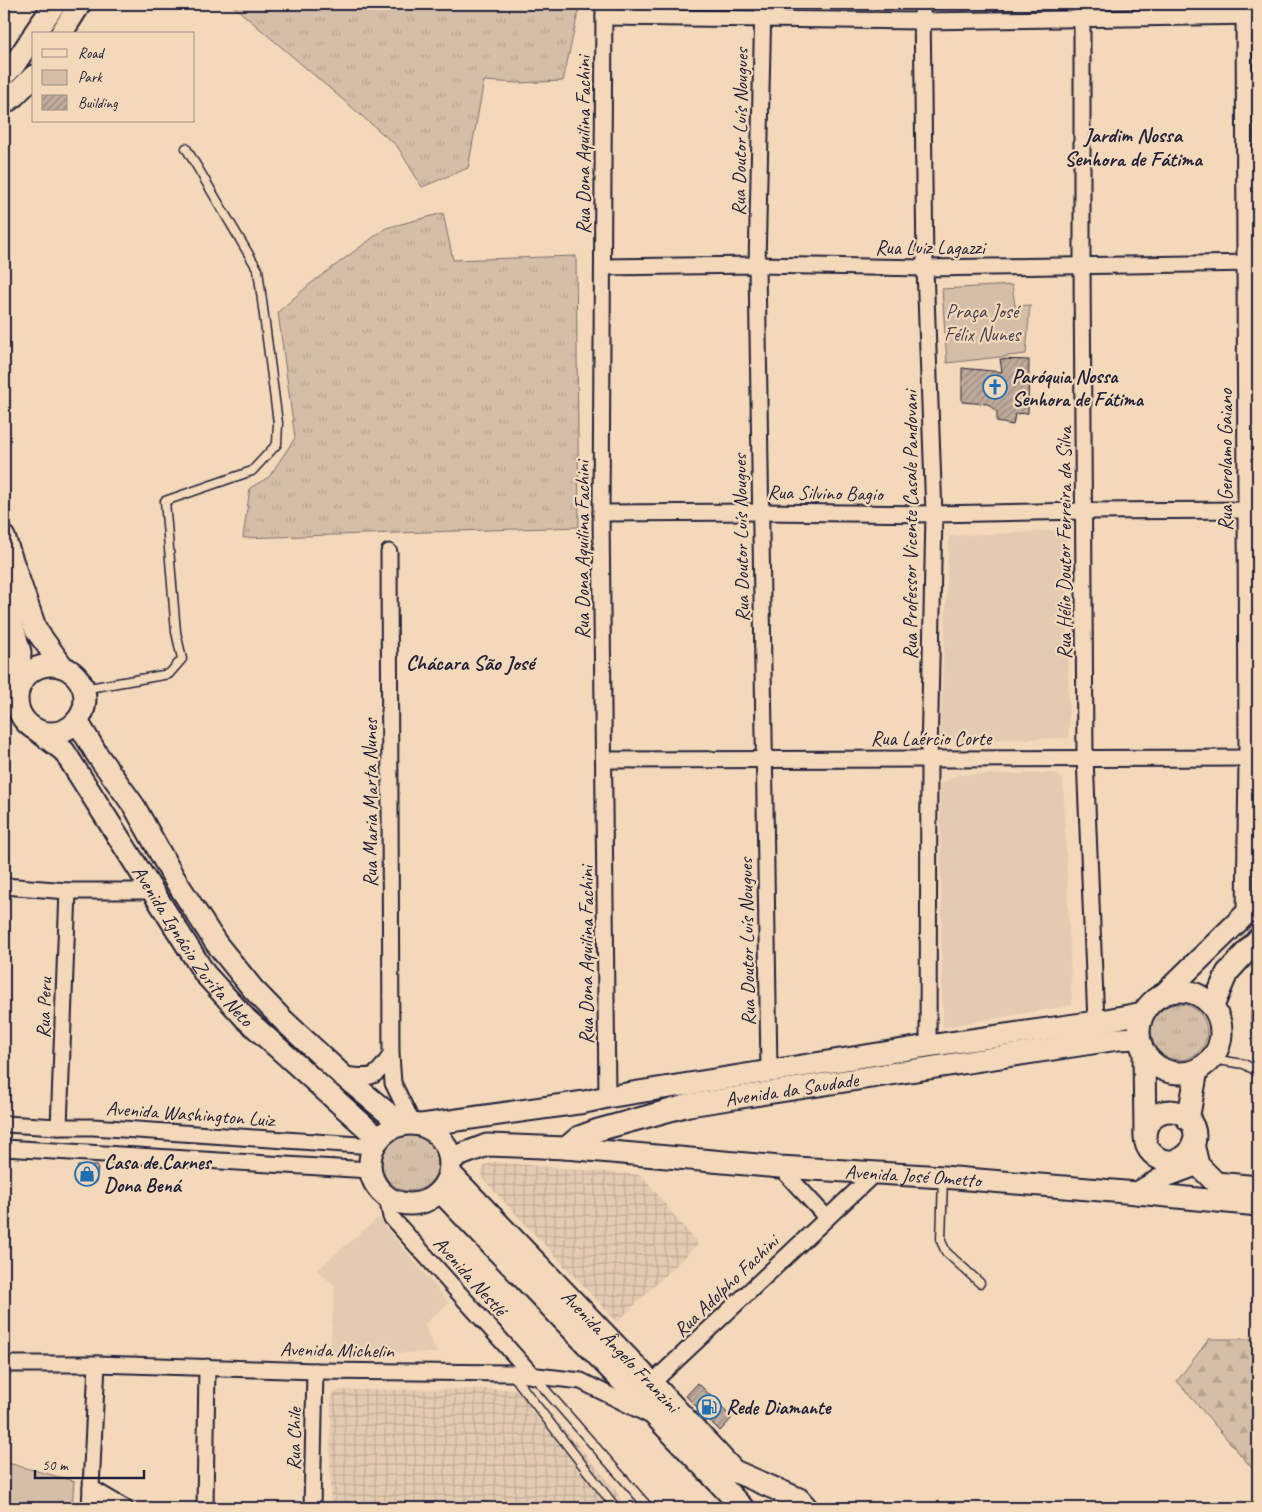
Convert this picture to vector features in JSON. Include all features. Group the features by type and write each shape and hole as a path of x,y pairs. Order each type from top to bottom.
{"street":[{"path":"35,32 55,4"},
{"path":"62,32 80,4"},
{"name":"Rua Doutor Luís Nougues","path":"763,4 757,265 769,1071"},
{"name":"Rua Professor Vicente Casale Pandovani","path":"922,4 925,268 934,514 929,758 928,1046"},
{"path":"604,10 763,20 922,21 1083,11 1249,12"},
{"name":"Rua Dona Aquilina Fachini","path":"604,10 601,513 607,1097"},
{"name":"Rua Hélio Doutor Ferreira da Silva","path":"1083,11 1082,265 1085,758 1096,1022"},
{"name":"Rua Gerolamo Gaiano","path":"1249,12 1252,263 1252,908"},
{"path":"4,75 14,65 32,37"},
{"path":"4,103 13,97 32,78"},
{"name":"Rua Luiz Lagazzi","path":"603,267 757,265 925,268 1252,263"},
{"name":"Rua Silvino Bagio","path":"601,513 934,514 1252,510"},
{"path":"4,537 36,630 63,667"},
{"name":"Rua Maria Marta Nunes","path":"388,552 390,1055 393,1083 412,1125"},
{"path":"4,595 20,652 18,691 18,703 20,713 26,722 35,729 46,733 58,732 68,728 77,721 83,711 84,689 79,680 63,667 52,665 40,667 30,672 18,691"},
{"name":"Avenida Ignácio Zurita Neto","path":"77,721 98,756 134,806 174,878 216,943 253,989 284,1022 342,1075 412,1125"},
{"name":"Avenida Ignácio Zurita Neto","path":"35,729 64,751 205,974 246,1019 377,1142"},
{"name":"Rua Laércio Corte","path":"604,760 1252,758"},
{"path":"4,886 68,891 152,891"},
{"name":"Rua Peru","path":"59,1127 68,891"},
{"path":"1195,1154 1167,1186 1146,1142 1142,1047 1139,1026 1148,1005 1165,993 1252,908"},
{"path":"1213,1006 1227,972 1258,939"},
{"path":"1165,993 1178,990 1191,991 1203,997 1213,1006 1220,1019 1222,1033 1218,1047 1204,1064 1188,1120"},
{"name":"Avenida da Saudade","path":"412,1125 585,1102 769,1071 1096,1022 1143,1013"},
{"name":"Avenida da Saudade","path":"446,1174 487,1145 581,1138 699,1103 1118,1039 1137,1038 1142,1047"},
{"path":"1142,1047 1152,1063 1162,1070 1186,1073 1204,1064"},
{"path":"342,1075 372,1077 380,1072 390,1055"},
{"path":"581,1138 607,1097"},
{"path":"581,1138 585,1102"},
{"path":"1195,1154 1189,1152 1183,1158 1168,1162 1153,1156 1146,1142 1147,1126 1151,1120 1164,1112 1181,1114 1193,1127 1195,1154 1216,1182 1258,1186"},
{"name":"Avenida Washington Luiz","path":"4,1124 377,1142"},
{"path":"412,1125 432,1130 441,1138 447,1148 446,1174 431,1198 409,1204 398,1202 379,1190 370,1170 371,1154 377,1142 389,1130 412,1125"},
{"name":"Avenida José Ometto","path":"581,1138 780,1167 876,1172 1137,1192 1167,1186 1258,1204"},
{"path":"4,1148 370,1170"},
{"path":"780,1167 826,1218"},
{"name":"Rua Adolpho Fachini","path":"652,1383 876,1172"},
{"name":"Avenida Ângelo Franzini","path":"446,1174 652,1383 734,1471 800,1505"},
{"name":"Avenida Ângelo Franzini","path":"446,1174 659,1421 743,1508"},
{"name":"Avenida Nestlé","path":"388,1197 391,1218 534,1376"},
{"name":"Avenida Michelin","path":"4,1364 98,1364 315,1371 510,1373 581,1381 659,1421"},
{"path":"90,1508 98,1364"},
{"path":"205,1508 207,1367"},
{"name":"Rua Chile","path":"312,1508 315,1371"},
{"path":"90,1488 124,1508"}],"lane":[{"path":"84,689 169,674 182,659 176,632 165,500 252,471 277,444 278,423 258,270 186,148"},
{"path":"1204,1064 1244,1064 1258,1072"},
{"path":"943,1177 941,1240 946,1252 980,1283"},
{"path":"510,1373 616,1508"},
{"path":"534,1376 649,1508"}],"shaded area":[{"path":"1066,530 1069,738 940,741 949,536"},
{"path":"1055,773 1063,780 1072,1005 943,1027 940,785 957,775"},
{"path":"492,1162 641,1175 698,1244 617,1322 482,1178 482,1170 485,1165"},
{"path":"378,1218 449,1303 424,1324 437,1353 330,1352 335,1286 317,1270"},
{"path":"513,1389 536,1396 614,1488 626,1508 330,1508 331,1396 339,1390"}],"green space":[{"path":"231,4 580,4 563,81 518,83 484,81 468,168 422,187 397,146"},
{"path":"443,213 453,260 576,256 579,527 243,538 250,488 269,477 295,438 278,312 310,284 386,228"},
{"name":"Praça José Félix Nunes","path":"1012,285 1015,306 1030,305 1026,354 947,363 942,289"},
{"path":"1258,982 1258,1049 1252,1032 1251,1009"},
{"path":"1179,1004 1190,1006 1199,1012 1205,1021 1207,1032 1205,1043 1199,1052 1190,1058 1179,1060 1168,1058 1159,1052 1153,1043 1151,1032 1153,1021 1159,1012 1168,1006"},
{"path":"410,1135 421,1137 430,1143 436,1152 438,1163 436,1174 430,1183 421,1189 410,1191 399,1189 390,1183 384,1174 382,1163 384,1152 390,1143 399,1137"},
{"path":"1209,1339 1258,1339 1258,1475 1177,1381"},
{"path":"4,1462 74,1481 72,1508 4,1508"}],"building":[{"name":"Paróquia Nossa Senhora de Fátima","path":"1000,359 1029,360 1028,413 1015,414 1013,425 997,422 997,412 988,404 962,402 962,368 1002,372"},
{"name":"Casa de Carnes Dona Bená","path":"78,1166 98,1166 96,1183 74,1183"},
{"name":"Rede Diamante","path":"698,1383 732,1418 720,1431 686,1396"}],"place":[{"name":"Paróquia Nossa Senhora de Fátima","path":"995,387"},
{"name":"Casa de Carnes Dona Bená","path":"87,1174"},
{"name":"Rede Diamante","path":"709,1407"}],"district":[{"name":"Jardim Nossa Senhora de Fátima","path":"1133,147"},
{"name":"Chácara São José","path":"470,663"}]}
